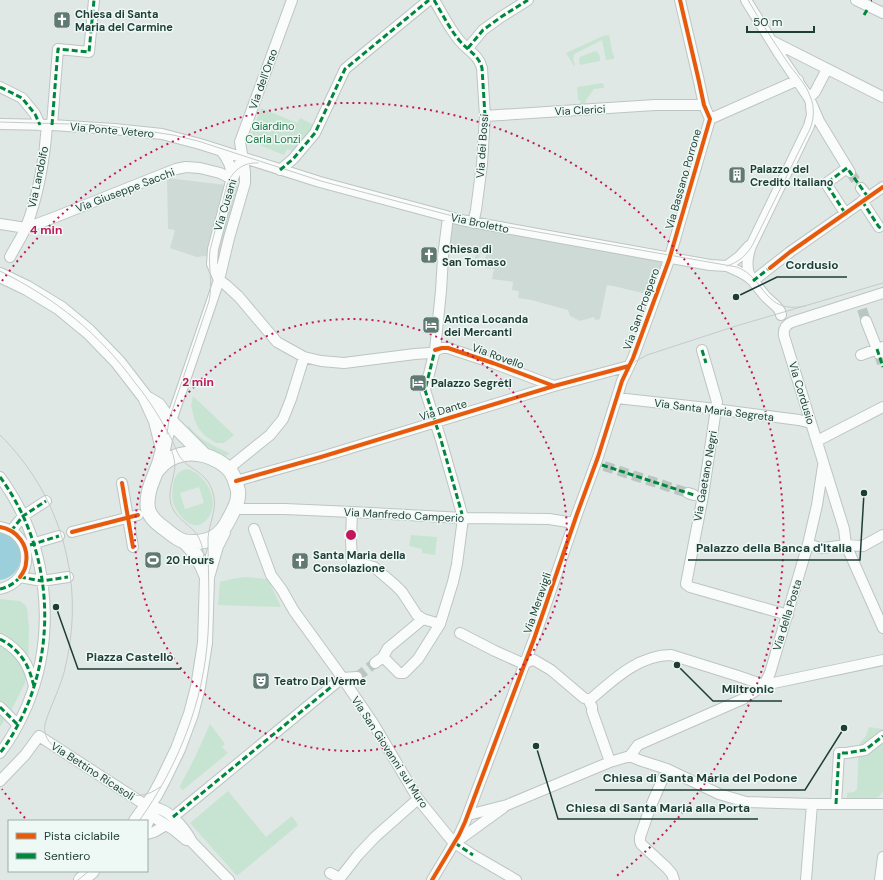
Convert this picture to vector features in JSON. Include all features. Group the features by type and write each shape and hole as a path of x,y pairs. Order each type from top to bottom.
{"street":[{"name":"Via Landolfo","path":"10,257 26,228 37,193 58,49 89,52 94,0"},
{"name":"Via dell'Orso","path":"242,158 240,142 292,0"},
{"path":"280,170 315,133 345,69 429,0"},
{"path":"434,0 458,39 468,48 483,30 528,0"},
{"name":"Via Bassano Porrone","path":"669,258 710,119 704,105 680,0"},
{"path":"746,0 809,98 819,121 849,170 828,182 827,185 845,213"},
{"path":"856,0 883,13"},
{"path":"772,41 883,97"},
{"name":"Via dei Bossi","path":"468,48 480,62 482,68 485,116 482,164 473,223"},
{"path":"809,98 815,92 827,69"},
{"path":"710,119 798,80"},
{"path":"0,87 22,98 35,114 47,125"},
{"path":"781,315 780,311 766,297 748,273 747,260 756,234 809,126 812,112 809,98"},
{"name":"Via Clerici","path":"485,116 655,105 704,105"},
{"name":"Via Ponte Vetero","path":"0,124 114,128 162,134 193,142 242,158"},
{"path":"222,152 230,164 232,179"},
{"name":"Via Broletto","path":"242,158 320,182 473,223 710,265 725,266"},
{"name":"Via Cusani","path":"219,280 212,264 212,249 232,179 242,158"},
{"name":"Via Cusani","path":"171,421 219,280 229,238 245,183 245,172 242,158"},
{"name":"Via Giuseppe Sacchi","path":"26,228 179,169 193,167 200,168 220,173 232,179"},
{"path":"753,281 790,252 883,187"},
{"path":"861,188 865,199 880,227"},
{"path":"435,422 425,390 435,350 442,291 442,257 448,217"},
{"path":"0,224 26,228"},
{"path":"725,266 745,251 756,234"},
{"name":"Via San Prospero","path":"629,366 669,258"},
{"path":"725,266 740,272 753,281"},
{"path":"0,275 27,288 60,308 89,332 118,362 145,397 157,423 163,447"},
{"name":"Via Rovello","path":"219,280 239,296 277,342 304,356 321,361 344,363 429,352 442,348 448,348 554,386"},
{"name":"Via Cordusio","path":"883,294 861,305 818,313 787,324 783,330 844,528 846,545 883,628"},
{"path":"860,356 879,350 866,321"},
{"name":"Via Gaetano Negri","path":"702,350 717,402 686,584 690,587 788,615"},
{"path":"229,468 270,434 283,419 291,399 304,356"},
{"name":"Via Dante","path":"236,481 328,455 554,386 629,366"},
{"name":"Via Meravigli","path":"432,880 459,835 468,815 534,639 598,457 622,381 629,366"},
{"path":"145,397 158,405 171,421 204,455"},
{"path":"158,405 164,404 178,397"},
{"name":"Via Santa Maria Segreta","path":"617,398 799,420 811,423"},
{"path":"817,441 883,407"},
{"path":"171,421 163,447 162,456 150,488 148,507 150,514 161,526 191,548 207,577"},
{"name":"Via Dante","path":"435,422 462,516"},
{"path":"137,820 151,801 163,780 178,749 191,714 198,687 205,646 207,577 216,546 234,509 238,495 236,481 229,468 204,455 190,453 182,454 166,461 156,472"},
{"name":"Via della Posta","path":"764,685 770,673 808,544 817,505 823,463"},
{"path":"0,477 15,500 23,516 29,545 26,563 20,577 14,583 0,589"},
{"path":"122,483 133,547"},
{"path":"11,531 23,516 46,502"},
{"name":"Via Manfredo Camperio","path":"234,509 285,509 549,519 574,523"},
{"path":"352,512 352,561 374,567 379,570 402,592 417,615 423,619 440,624"},
{"path":"72,532 138,515"},
{"path":"423,619 388,648 379,660 399,673 404,673 418,659 440,624 454,576 462,516"},
{"path":"0,527 11,531 29,545 38,559 45,605 45,626 41,657 34,686 18,725 0,753"},
{"path":"184,542 208,541 225,528"},
{"name":"Via San Giovanni sul Muro","path":"254,529 271,575 294,611 342,678 375,728 418,799 454,843 516,880"},
{"path":"808,544 824,548 846,545 863,546 883,534"},
{"path":"29,545 59,536"},
{"path":"20,577 42,581 68,577"},
{"path":"460,633 524,664 534,660 552,670 584,698 588,699 591,699 621,674 640,663 663,655 671,655 764,685"},
{"path":"0,638 8,643 19,654 28,668 34,686"},
{"path":"468,815 506,806 610,762 630,756 638,745 743,699 764,685 883,660"},
{"path":"148,834 154,832 169,821 342,678 357,677"},
{"path":"588,699 608,756"},
{"path":"0,707 18,725"},
{"name":"Via Bettino Ricasoli","path":"0,781 25,755 39,736 151,801 160,809 169,821"},
{"path":"836,804 838,753 865,750 883,736"},
{"path":"630,756 667,769 719,794 746,802 883,804"},
{"path":"667,769 650,808 640,841 644,848 667,868 672,874 674,880"},
{"path":"330,873 340,878 358,855 375,837 418,799"},
{"path":"148,820 151,801"},
{"path":"806,880 812,804"},
{"path":"454,843 506,806"},
{"path":"169,821 188,835 192,842 229,880"},
{"path":"880,880 883,857"},
{"path":"81,880 91,872"}],"shaded area":[{"path":"167,178 244,187 225,253 197,257 170,248 175,230 168,229"},
{"path":"448,217 669,258 655,296 607,285 600,319 595,320 594,317 580,321 570,316 568,310 518,298 519,291 512,290 513,282 492,279 494,269 484,268 486,254 480,253 479,261 475,260 476,250 448,245"}],"green space":[{"path":"609,35 614,59 606,60 602,40 574,54 574,66 566,53 603,36"},
{"path":"595,51 600,56 600,61 580,65 580,57"},
{"path":"603,83 604,88 594,89 586,100 585,107 581,108 580,100 578,100 577,87"},
{"name":"Giardino Carla Lonzi","path":"261,108 297,123 300,118 316,126 292,151 287,149 284,155 254,143 256,139 250,137"},
{"path":"193,396 234,435 224,443 216,443 205,436 195,421 191,406"},
{"path":"189,426 202,439 230,454 224,456 203,444 190,432 187,427"},
{"path":"187,469 200,476 210,489 212,496 212,511 203,523 198,525 192,525 182,518 173,502 172,492 174,480 178,473","holes":["199,487 204,503 185,509 180,493"]},
{"path":"411,535 437,537 435,555 422,553 422,549 409,546"},
{"path":"245,577 268,579 281,607 218,605 220,582"},
{"path":"0,599 20,601 25,605 27,608 29,628 28,668 25,683 11,711 0,727"},
{"path":"210,724 225,744 222,747 228,753 183,790 180,786"},
{"path":"869,727 883,729 883,791 880,796 874,799 847,798 847,793 854,792 857,789 859,744 866,736"},
{"path":"228,791 266,837 292,816 298,825 237,876 190,823"}],"water":[{"path":"0,531 9,535 16,541 21,557 15,572 9,577 0,580"}],"tunnel":[{"path":"850,172 861,188"},
{"path":"862,309 866,321"},
{"path":"879,354 883,367"},
{"path":"604,466 688,493"},
{"path":"357,677 375,663"}],"tram line":[{"path":"727,266 742,258 753,244 810,129 813,117 813,104 806,87 788,63 748,0"},
{"path":"0,122 100,125 173,135 198,141 321,181 464,219 737,267 747,272 773,301 781,305 791,307 805,306"},
{"path":"167,434 169,420 209,301 211,288 210,250 227,185 229,180 239,168 248,164 258,163"},
{"path":"0,271 40,293 58,306 91,333 107,349 151,404 170,436 180,457 184,462 207,480 213,493 214,510 208,538 208,634 201,684 195,708 177,756 166,778 140,820"},
{"path":"429,880 457,836 464,819 533,638 625,371 630,365 647,355 736,326 883,283"},
{"path":"0,435 21,459 39,484 53,512 63,541 70,571 72,602 71,633 64,672 45,724 46,736 49,742 58,750 122,792 132,795 142,795 160,787"},
{"path":"171,449 175,467 170,492 171,504 178,517 191,528 199,538 204,558"},
{"path":"78,880 88,872"}],"marked path":[{"path":"52,125 58,49 89,52 94,0"},
{"path":"280,170 293,159 315,133 345,69 429,0"},
{"path":"434,0 455,35 480,63 482,68 485,116"},
{"path":"468,48 483,30 528,0"},
{"path":"864,15 867,10"},
{"path":"0,87 22,98 35,114 40,125"},
{"path":"845,213 827,185 828,182 847,168 868,197"},
{"path":"862,201 879,227 883,229"},
{"path":"753,281 772,266"},
{"path":"439,349 435,350 425,390 462,514"},
{"path":"877,349 883,367"},
{"path":"702,350 706,363"},
{"path":"602,465 694,495"},
{"path":"0,477 16,502 29,530 38,558 43,588 45,618 43,648 37,677 27,706 12,736 0,753"},
{"path":"11,531 23,516 46,501"},
{"path":"30,545 59,536"},
{"path":"0,589 12,584 22,574"},
{"path":"20,577 42,581 68,577"},
{"path":"0,639 13,648 23,659 29,670 34,686"},
{"path":"173,817 342,678"},
{"path":"0,707 18,725"},
{"path":"836,804 839,753 865,750 883,736"},
{"path":"455,843 473,855"}],"cycle path":[{"path":"432,880 459,835 465,822 534,639 598,457 622,381 633,358 669,260 710,119 704,105 680,0"},
{"path":"770,268 790,252 883,187"},
{"path":"435,350 448,348 554,386"},
{"path":"236,481 321,457 554,386 629,366"},
{"path":"122,483 133,547"},
{"path":"72,532 138,515"},
{"path":"0,527 12,531 24,544 26,550 26,565 20,577"}],"place":[{"name":"Chiesa di Santa Maria del Carmine","path":"62,20"},
{"name":"Palazzo del Credito Italiano","path":"737,175"},
{"name":"Chiesa di San Tomaso","path":"429,255"},
{"name":"Cordusio","path":"736,297"},
{"name":"Antica Locanda dei Mercanti","path":"431,325"},
{"name":"Palazzo Segreti","path":"418,383"},
{"name":"Palazzo della Banca d'Italia","path":"864,493"},
{"name":"20 Hours","path":"153,560"},
{"name":"Santa Maria della Consolazione","path":"300,561"},
{"name":"Piazza Castello","path":"56,607"},
{"name":"Miltronic","path":"677,665"},
{"name":"Teatro Dal Verme","path":"261,681"},
{"name":"Chiesa di Santa Maria del Podone","path":"844,728"},
{"name":"Chiesa di Santa Maria alla Porta","path":"536,746"}]}
